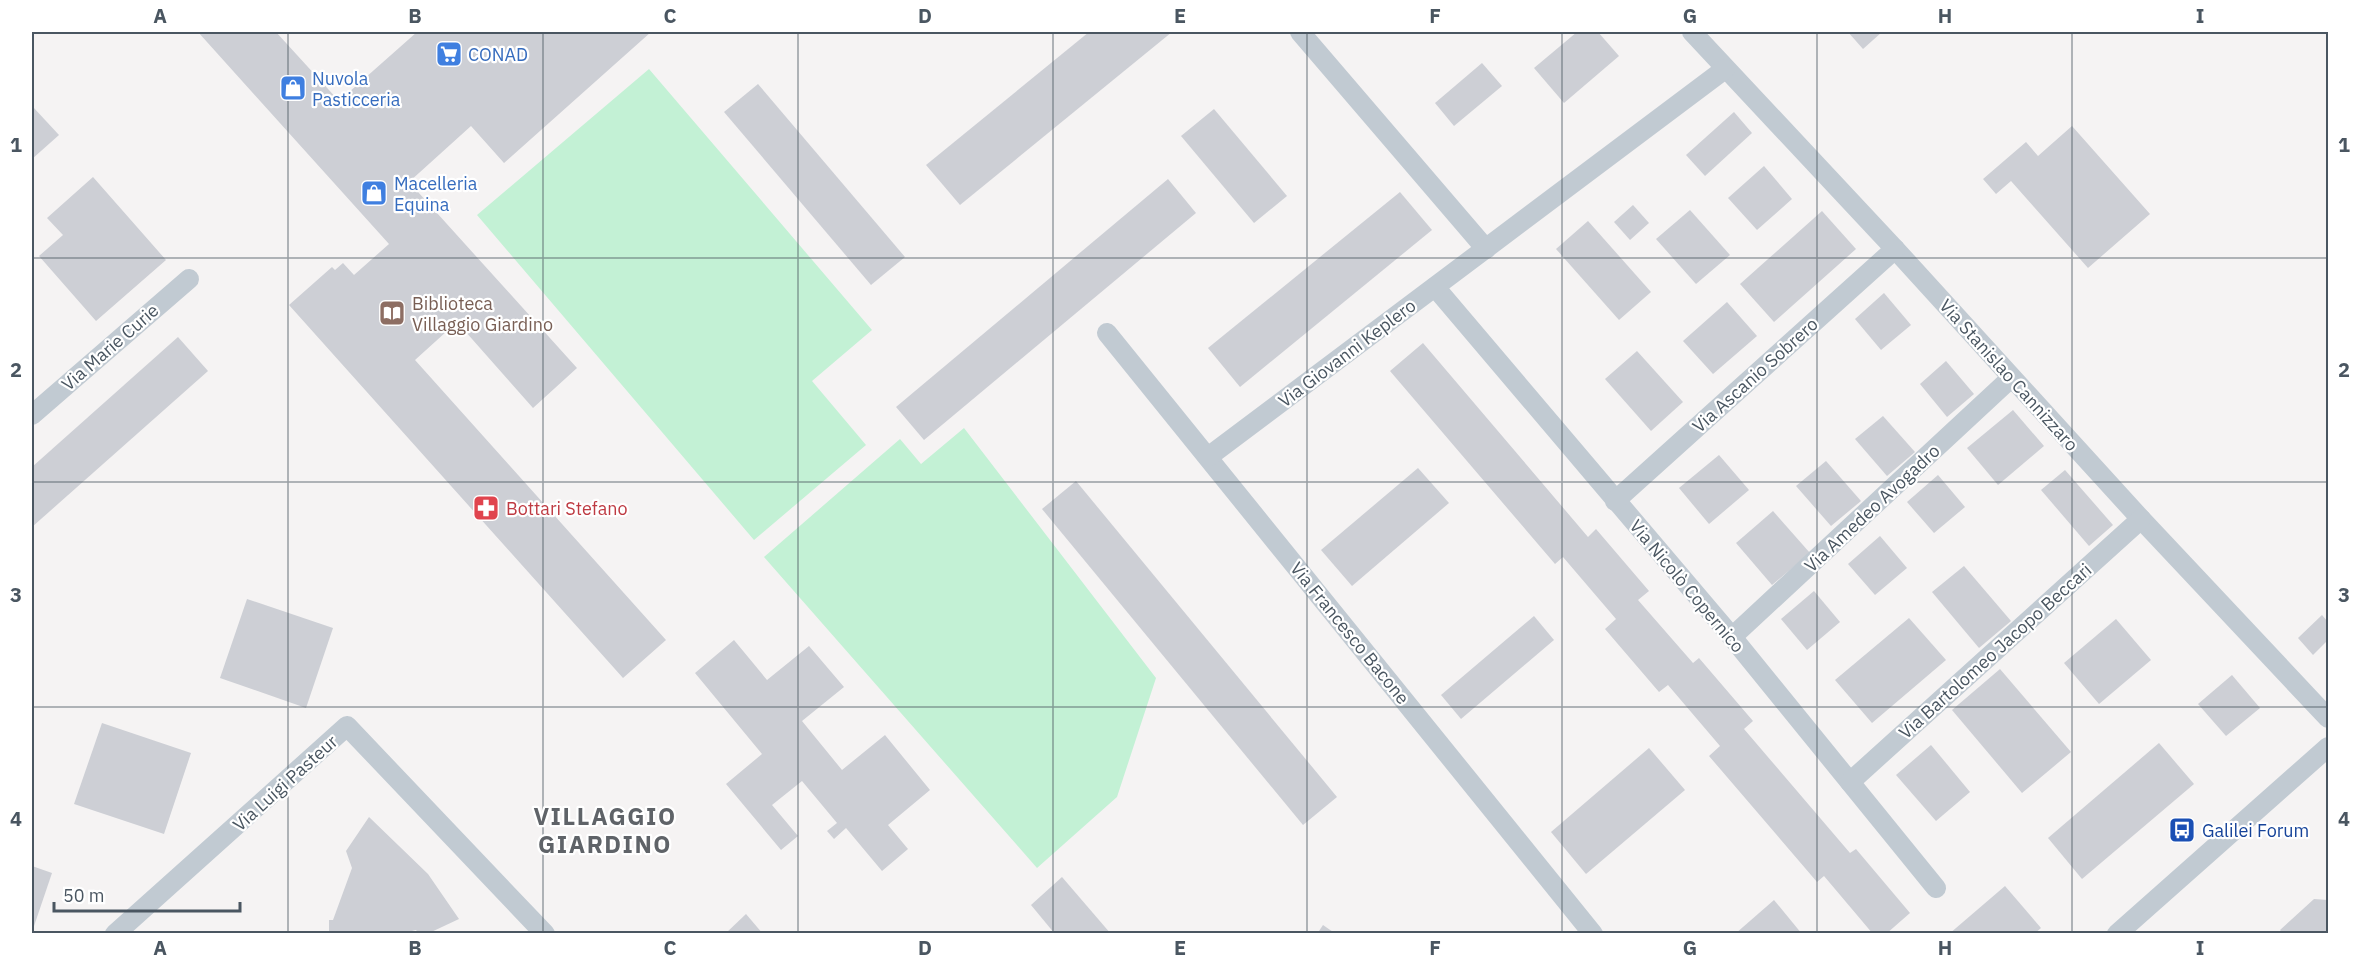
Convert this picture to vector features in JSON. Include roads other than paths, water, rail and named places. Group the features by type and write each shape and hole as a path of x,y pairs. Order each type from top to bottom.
{"street":[{"path":"1300,32 1486,249"},
{"name":"Via Stanislao Cannizzaro","path":"1692,32 1895,249 2141,519 2328,718"},
{"name":"Via Giovanni Keplero","path":"1208,457 1725,69"},
{"name":"Via Ascanio Sobrero","path":"1615,501 1895,249"},
{"name":"Via Marie Curie","path":"32,415 189,279"},
{"name":"Via Nicolò Copernico","path":"1435,287 1732,637 1936,888"},
{"name":"Via Francesco Bacone","path":"1107,333 1593,933"},
{"name":"Via Amedeo Avogadro","path":"1732,637 2011,378"},
{"name":"Via Bartolomeo Jacopo Beccari","path":"1850,782 2141,519"},
{"name":"Via Luigi Pasteur","path":"115,933 347,726 545,933"},
{"path":"2117,933 2328,747"}],"place":[{"name":"CONAD","path":"449,54"},
{"name":"Nuvola Pasticceria","path":"293,88"},
{"name":"Macelleria Equina","path":"374,193"},
{"name":"Biblioteca Villaggio Giardino","path":"392,313"},
{"name":"Bottari Stefano","path":"486,508"},
{"name":"Galilei Forum","path":"2182,830"}],"district":[{"name":"VILLAGGIO GIARDINO","path":"605,830"}]}
